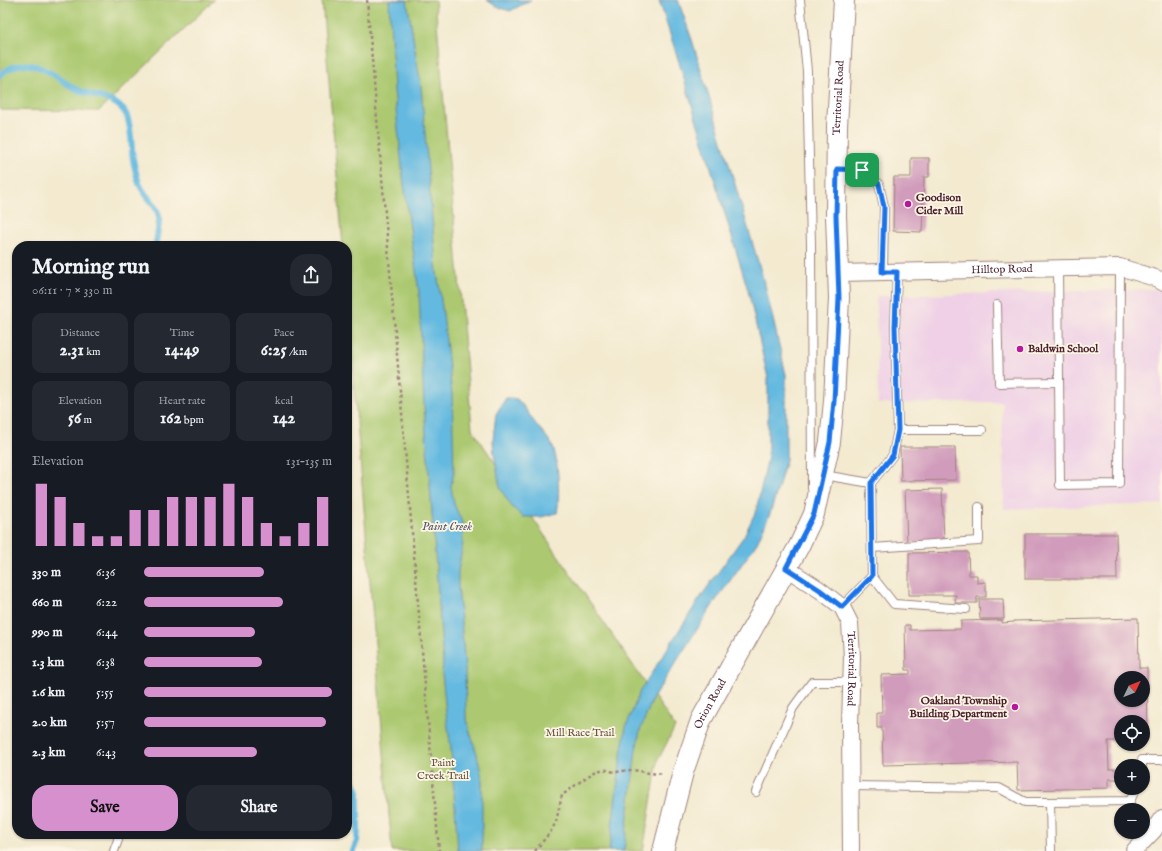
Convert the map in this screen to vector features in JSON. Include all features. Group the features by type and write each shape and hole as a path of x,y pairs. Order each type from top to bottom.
{"street":[{"name":"Territorial Road","path":"844,0 840,55 836,216 839,298 834,401 830,442 814,514 786,568 820,590 842,607 850,623 852,657 851,851"},
{"name":"Hilltop Road","path":"838,273 1120,267 1161,278"},
{"name":"Orion Road","path":"663,851 685,764 701,720 786,568"},
{"path":"1134,851 1154,830 1162,818"}],"lane":[{"path":"800,0 807,71 812,328 811,473 814,514"},
{"path":"837,169 862,170 879,184 884,207 895,327 898,430 893,455 871,483 872,576 894,604 966,609"},
{"path":"1058,269 1060,484 1119,484 1120,267"},
{"path":"998,305 999,383 1059,382"},
{"path":"898,430 982,430"},
{"path":"823,475 871,483"},
{"path":"872,548 979,541 979,507"},
{"path":"842,607 872,576"},
{"path":"756,792 793,708 812,682 851,682"},
{"path":"1150,760 1162,760"},
{"path":"851,786 999,788 1025,802 1130,802 1133,795"},
{"path":"1050,802 1051,851"},
{"path":"114,851 118,839"}],"path":[{"path":"367,0 439,851"},
{"path":"535,851 551,831 556,822 562,795 585,778 601,770 615,772 622,770 645,773"}],"shaded area":[{"name":"Baldwin School","path":"1162,289 1162,504 1004,509 1002,402 878,404 876,296"}],"green space":[{"path":"0,0 214,0 99,111 0,110"},
{"name":"Paint Creek Trail","path":"322,0 435,0 472,429 675,727 658,760 643,851 392,851 352,361 352,241 343,241"}],"water":[{"name":"Paint Creek","path":"389,0 407,0 421,86 436,265 452,394 454,472 451,486 454,504 462,522 463,542 458,572 458,586 465,667 466,713 482,778 482,851 458,851 451,749 442,673 443,664 424,406 419,293 403,177 394,90"},
{"path":"487,0 531,0 510,11 497,7"},
{"path":"659,0 678,0 692,40 765,285 786,375 786,459 769,516 757,543 714,603 653,698 640,731 636,750 624,851 609,851 626,727 640,691 702,595 744,536 756,511 768,457 768,378 748,290"},
{"path":"506,398 517,399 554,449 558,477 557,513 541,517 523,517 512,507 500,488 493,440 496,414"}],"building":[{"name":"Goodison Cider Mill","path":"911,158 929,158 929,177 924,177 922,232 893,231 894,177 911,177"},
{"path":"900,447 955,447 956,480 901,481"},
{"path":"942,489 944,542 907,543 905,490"},
{"path":"1025,534 1116,534 1117,579 1025,579"},
{"path":"968,552 969,575 977,575 977,583 986,582 986,597 977,597 977,603 955,603 956,595 909,595 909,553"},
{"path":"979,599 1003,599 1004,619 980,619"},
{"name":"Oakland Township Building Department","path":"1138,618 1139,668 1147,668 1147,671 1114,671 1114,707 1148,707 1148,715 1114,715 1114,741 1108,741 1109,769 1114,769 1114,779 1109,779 1109,788 1018,790 1017,762 883,765 882,728 877,728 877,713 882,713 881,675 910,674 910,670 906,670 905,625 910,625 910,630 961,629 961,621 1002,620 1002,623"}],"waterway":[{"path":"0,75 10,68 18,65 31,65 49,72 82,92 103,98 122,108 128,119 133,162 140,185 142,190 155,206 159,216 157,241"},
{"path":"352,778 358,791 358,829 357,841 353,851"}],"place":[{"name":"Goodison Cider Mill","path":"908,204"},
{"name":"Baldwin School","path":"1020,349"},
{"name":"Oakland Township Building Department","path":"1015,707"}],"route":[{"path":"837,169 862,170 879,184 884,207 882,272 897,272 895,327 898,430 893,455 871,483 872,576 842,607 820,590 786,568 814,514 830,442 834,401 839,298 836,216 837,169"}],"park label":[{"name":"Mill Race Trail","path":"580,733"}]}
